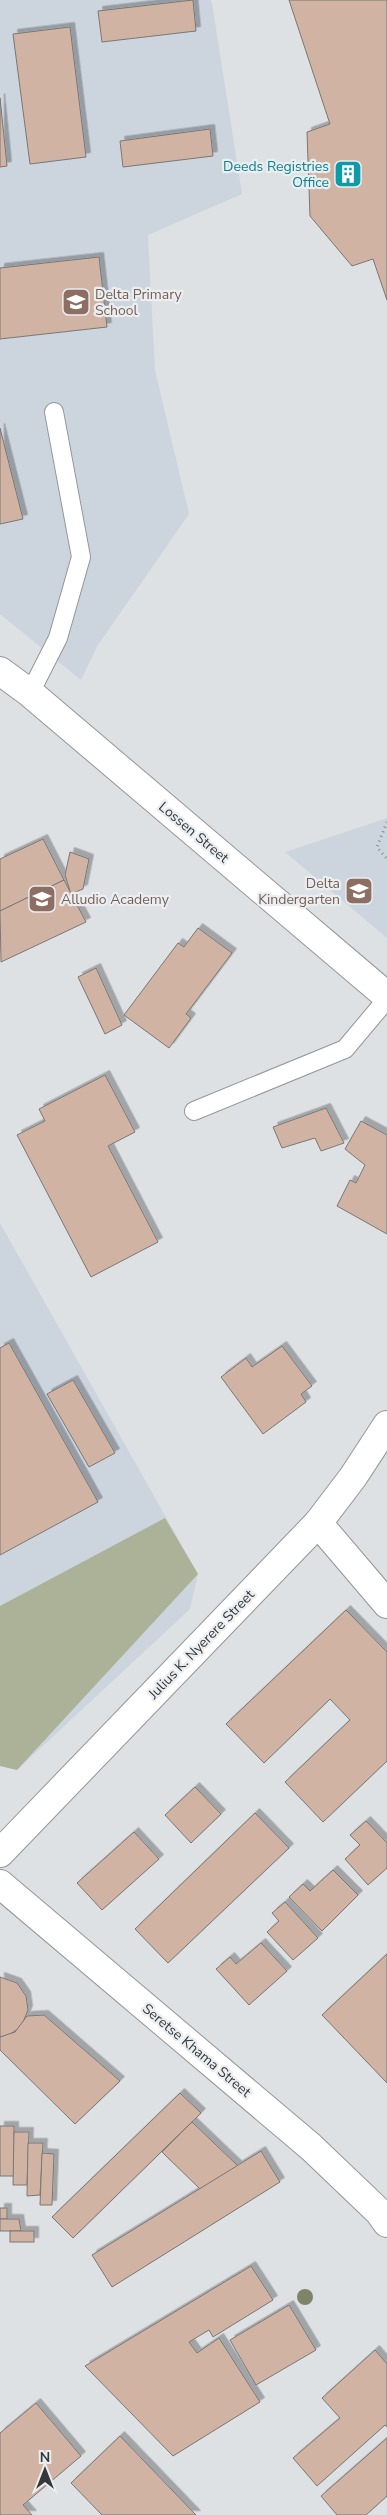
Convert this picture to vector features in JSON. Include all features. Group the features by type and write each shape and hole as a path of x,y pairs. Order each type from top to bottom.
{"street":[{"name":"Lossen Street","path":"0,671 30,693 387,998"},
{"name":"Julius K. Nyerere Street","path":"0,1853 318,1523 353,1477 387,1425"},
{"path":"318,1523 387,1604"},
{"name":"Seretse Khama Street","path":"0,1884 311,2147 387,2223"}],"lane":[{"path":"30,693 58,638 80,557 54,412"},
{"path":"194,1111 345,1049 387,998"}],"path":[{"path":"387,822 378,847 387,859"}],"shaded area":[{"name":"Delta Primary School","path":"0,0 210,0 242,194 148,235 155,370 189,514 98,645 81,680 0,614"},
{"name":"Delta Kindergarten","path":"387,818 387,938 285,852"},
{"path":"0,1223 198,1574 190,1609 17,1770 0,1766"}],"green space":[{"path":"165,1518 198,1574 17,1770 0,1766 0,1606"}],"building":[{"path":"193,0 196,31 102,42 98,11"},
{"name":"Deeds Registries Office","path":"289,0 387,0 387,300 373,259 352,266 310,216 307,132 330,124"},
{"path":"70,27 86,157 30,164 13,34"},
{"path":"0,98 7,166 0,167"},
{"path":"210,129 213,156 123,167 120,141"},
{"path":"99,257 107,327 0,339 0,268"},
{"path":"0,428 23,519 0,524"},
{"path":"43,839 64,880 0,911 0,859"},
{"path":"70,852 89,859 83,889 71,894 65,875"},
{"path":"64,880 86,922 1,962 0,911"},
{"path":"198,928 232,953 186,1014 191,1018 169,1048 124,1015 178,943 184,947"},
{"path":"96,968 122,1025 105,1034 78,977"},
{"path":"105,1075 135,1132 108,1146 158,1242 91,1277 17,1135 45,1121 39,1109"},
{"path":"326,1108 344,1143 321,1151 315,1138 282,1148 273,1127"},
{"path":"361,1121 387,1135 387,1234 337,1206 350,1180 356,1183 365,1165 345,1149"},
{"path":"9,1343 98,1502 0,1555 0,1348"},
{"path":"282,1346 312,1386 301,1394 306,1402 263,1434 221,1377 246,1358 252,1367"},
{"path":"73,1380 115,1453 89,1467 47,1394"},
{"path":"346,1610 387,1652 387,1761 323,1822 285,1782 350,1720 330,1699 264,1763 226,1724"},
{"path":"195,1787 221,1814 191,1843 165,1815"},
{"path":"255,1813 289,1848 168,1963 135,1929"},
{"path":"366,1821 387,1843 387,1868 368,1885 345,1859 360,1845 350,1835"},
{"path":"134,1832 159,1859 102,1910 77,1883"},
{"path":"333,1870 358,1895 322,1931 289,1897 303,1884 310,1891"},
{"path":"285,1902 318,1938 293,1960 267,1932 279,1921 272,1913"},
{"path":"261,1943 287,1971 249,2005 216,1969 230,1957 236,1964"},
{"path":"387,1954 387,2083 322,2015"},
{"path":"0,1977 17,1983 26,1996 28,2010 21,2027 7,2036 0,2037"},
{"path":"44,2015 120,2081 75,2124 0,2050 0,2037 15,2032 27,2016"},
{"path":"180,2093 201,2113 73,2238 52,2217"},
{"path":"192,2122 238,2166 200,2189 162,2152"},
{"path":"0,2126 14,2126 14,2176 0,2176"},
{"path":"14,2132 29,2132 27,2185 13,2185"},
{"path":"28,2143 43,2143 40,2195 27,2196"},
{"path":"261,2151 280,2182 112,2287 92,2255"},
{"path":"42,2153 54,2154 52,2205 40,2205"},
{"path":"0,2208 7,2208 7,2219 0,2219"},
{"path":"0,2219 19,2219 21,2231 0,2231"},
{"path":"10,2231 34,2231 34,2242 10,2242"},
{"path":"251,2266 273,2300 213,2337 209,2330 189,2342 197,2353 219,2338 260,2402 173,2456 85,2366"},
{"path":"289,2305 316,2350 256,2385 230,2340"},
{"path":"375,2350 387,2364 387,2427 385,2425 317,2486 293,2458 340,2418 322,2398"},
{"path":"36,2403 81,2456 23,2505 32,2515 0,2515 0,2433"},
{"path":"120,2436 196,2515 102,2515 71,2483"},
{"path":"387,2438 387,2496 366,2515 337,2515 321,2496"}],"place":[{"name":"Deeds Registries Office","path":"348,174"},
{"name":"Delta Primary School","path":"76,302"},
{"name":"Delta Kindergarten","path":"359,891"},
{"name":"Alludio Academy","path":"42,899"}]}
